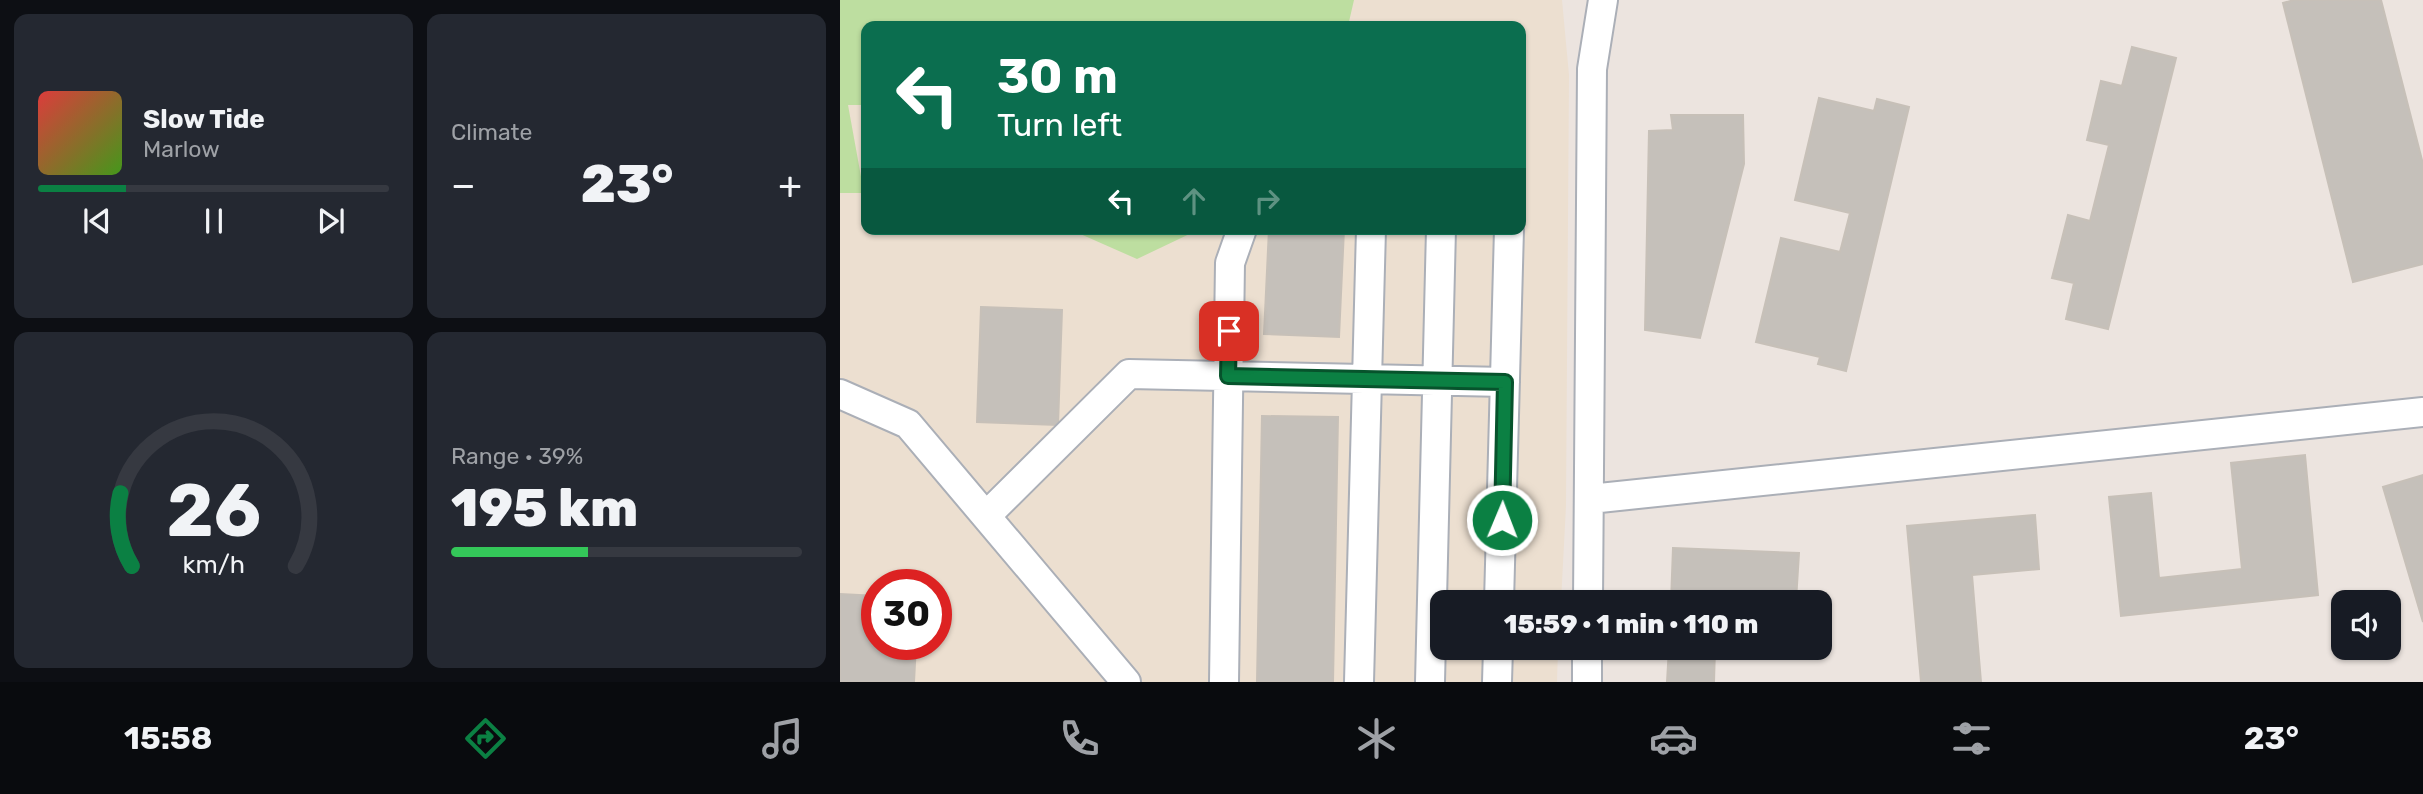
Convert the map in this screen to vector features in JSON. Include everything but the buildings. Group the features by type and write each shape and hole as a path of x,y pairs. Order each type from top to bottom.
{"street":[{"path":"1588,590 1592,69 1603,0"},
{"path":"1224,682 1230,263 1240,235"},
{"path":"1359,682 1371,235"},
{"path":"1430,682 1441,235"},
{"path":"1499,590 1510,235"},
{"path":"986,516 1129,374 1505,382"},
{"path":"840,394 908,424 1126,682"},
{"path":"1590,499 2423,412"},
{"path":"1497,682 1498,660"},
{"path":"1587,660 1587,682"}],"shaded area":[{"path":"840,0 1562,0 1569,75 1566,506 1562,590 1430,590 1430,660 1558,660 1557,682 840,682"}],"green space":[{"path":"840,0 1354,0 1349,21 861,21 861,105 848,105 861,176 861,193 840,193"},
{"path":"1083,235 1187,235 1137,259"}],"route":[{"path":"1229,331 1228,376 1505,382 1502,520"}]}
